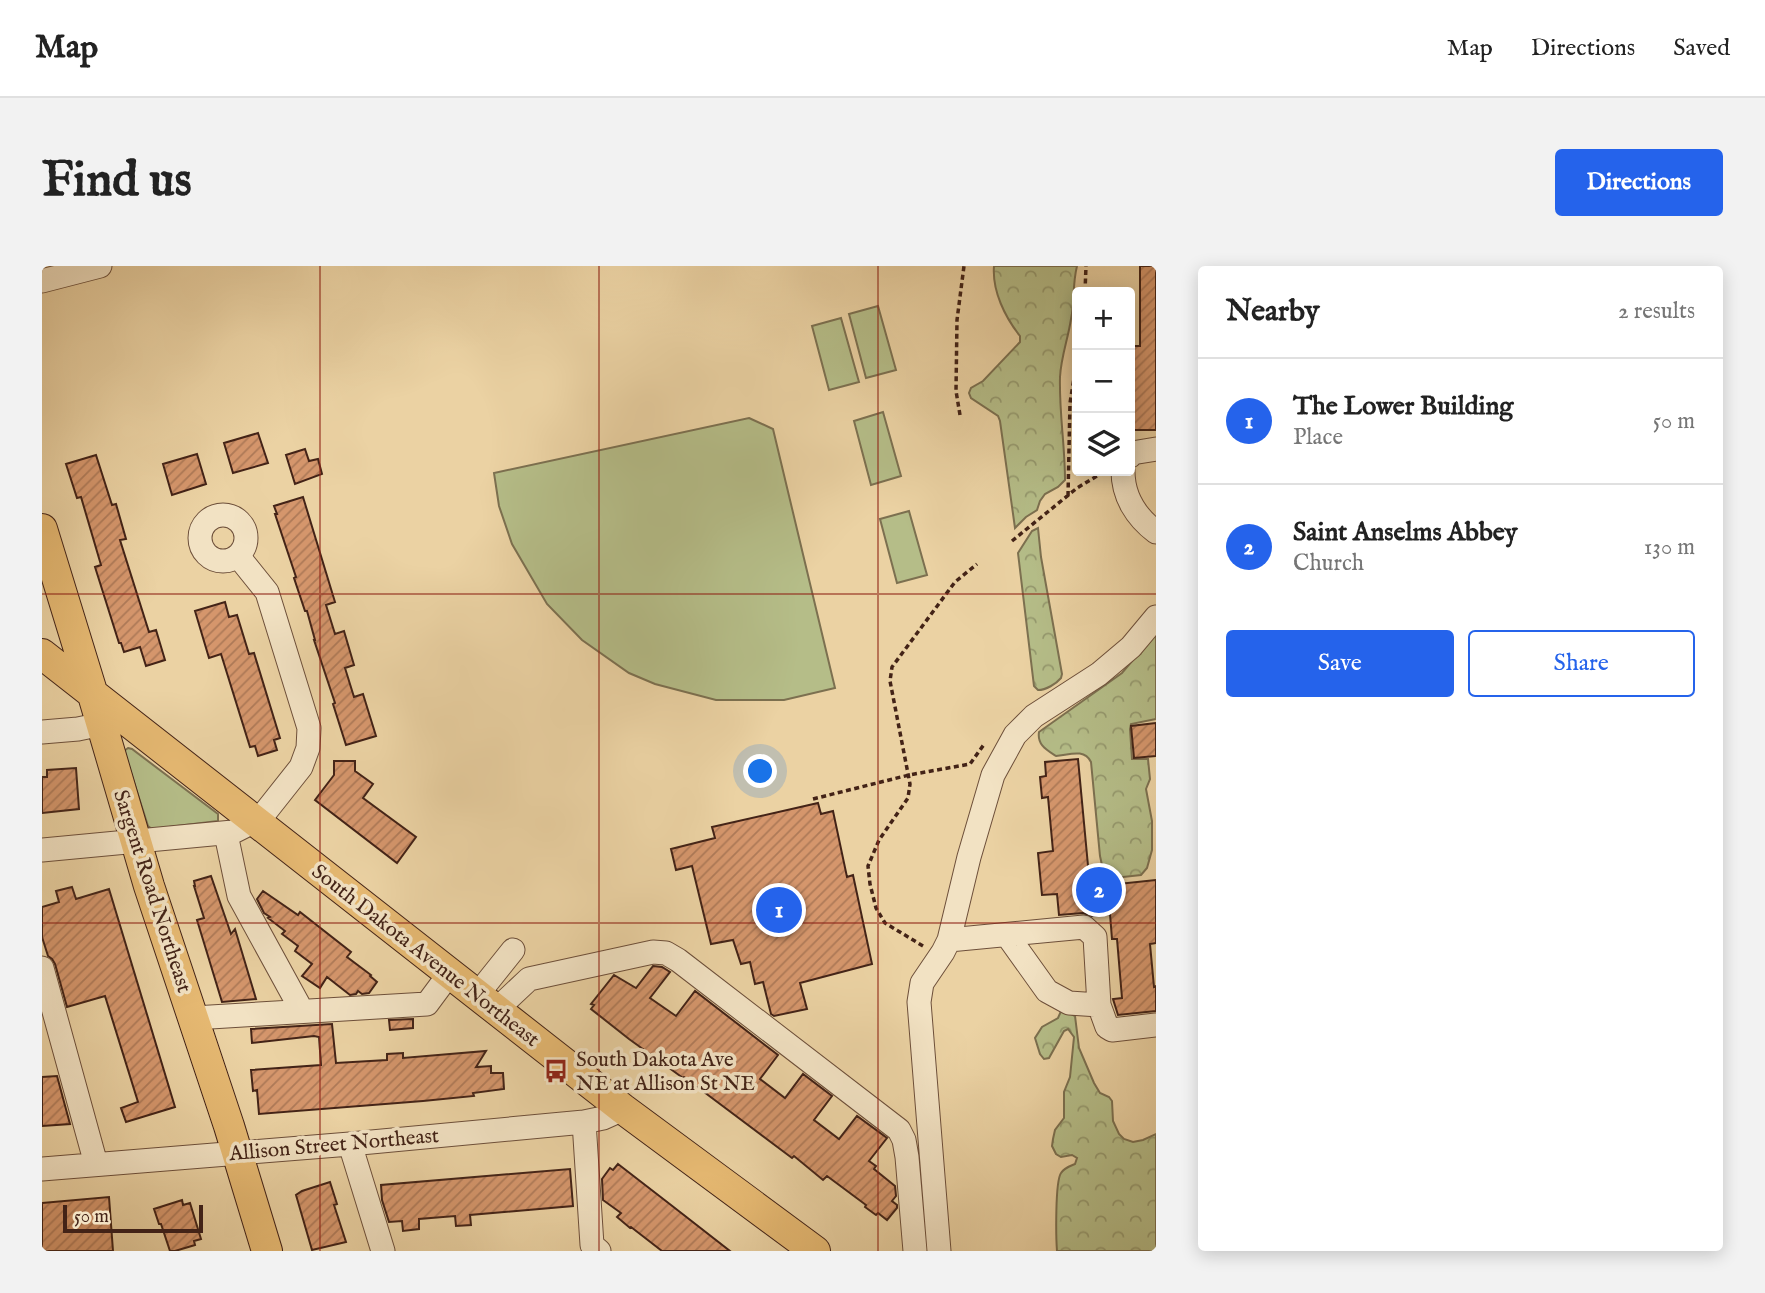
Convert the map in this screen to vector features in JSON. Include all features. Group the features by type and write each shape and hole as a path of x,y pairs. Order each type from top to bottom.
{"main road":[{"name":"Sargent Road Northeast","path":"42,530 149,886 194,1018 267,1251"},
{"name":"South Dakota Avenue Northeast","path":"42,654 623,1109 815,1251"}],"street":[{"path":"42,281 100,266"},
{"path":"1135,452 1156,449"},
{"path":"1123,476 1125,492 1129,500 1144,523 1156,532"},
{"path":"42,850 226,834 256,821 271,807 301,767 306,758 309,738 306,718 267,592 238,556"},
{"path":"939,1251 919,1002 922,983 944,948 993,775 1015,735 1034,716 1099,674 1131,647 1156,617"},
{"path":"42,732 102,724"},
{"path":"226,834 239,896 302,1010"},
{"path":"944,948 1007,935 1084,927 1095,937 1099,1005 1107,1027 1112,1030 1156,1025"},
{"path":"1007,935 1047,991 1069,1003 1099,1005"},
{"path":"486,1002 513,950"},
{"path":"486,1002 529,979 653,952 666,953 899,1130 907,1157 915,1251"},
{"path":"42,968 47,1008 96,1164"},
{"path":"194,1018 427,1004 450,974"},
{"name":"Allison Street Northeast","path":"42,1169 584,1122 603,1118 623,1109"},
{"path":"584,1122 592,1245 599,1251"},
{"path":"350,1144 383,1251"}],"path":[{"path":"960,415 956,391 957,320 964,266"},
{"path":"1085,287 1086,266"},
{"path":"1068,496 1070,403 1076,350"},
{"path":"1012,541 1068,496 1098,476"},
{"path":"944,948 885,923 876,908 868,866 874,850 908,798 910,784 890,681 891,667 955,582 977,564"},
{"path":"813,799 909,775 970,764 986,742 992,740 998,741 1006,749"}],"green space":[{"path":"994,266 1077,266 1060,377 1065,480 1045,494 1037,510 1015,528 1000,421 998,416 971,398 969,393 971,388 983,381 1020,342 1020,336 1009,321 997,294"},
{"path":"878,306 896,370 866,378 849,314"},
{"path":"841,318 859,382 829,390 812,326"},
{"path":"883,412 901,476 871,485 854,421"},
{"path":"749,418 773,429 835,688 784,700 716,700 655,684 629,673 582,640 547,604 512,544 499,506 494,473"},
{"path":"909,511 927,575 897,583 880,519"},
{"path":"1038,528 1062,674 1054,684 1038,690 1034,686 1018,553 1032,531"},
{"path":"1155,634 1156,719 1131,724 1130,729 1132,759 1148,759 1150,779 1146,789 1152,821 1152,850 1147,868 1141,875 1105,879 1100,856 1091,762 1080,754 1056,756 1041,744 1039,732 1122,673"},
{"path":"128,748 218,814 218,821 152,829 148,826 124,751"},
{"path":"1062,1009 1075,1016 1079,1048 1100,1093 1112,1101 1113,1121 1119,1134 1133,1142 1156,1134 1156,1251 1057,1251 1056,1210 1059,1178 1067,1167 1075,1164 1077,1158 1072,1155 1061,1157 1052,1146 1055,1130 1064,1118 1064,1092 1070,1077 1074,1037 1068,1029 1064,1031 1049,1058 1044,1059 1035,1038 1042,1027 1058,1018"}],"building":[{"path":"1140,266 1156,266 1156,430 1135,430 1135,346 1140,346"},
{"path":"258,433 268,463 233,473 224,443"},
{"path":"305,449 309,461 318,459 322,474 295,484 286,455"},
{"path":"197,454 206,484 172,495 163,464"},
{"path":"96,455 112,505 116,504 126,539 120,540 149,632 156,630 165,660 146,666 140,647 124,652 119,643 95,567 101,565 81,497 77,498 66,464"},
{"path":"303,497 335,602 326,605 335,634 344,631 354,665 345,668 354,697 363,694 376,736 346,745 275,514 274,506"},
{"path":"225,602 229,617 237,615 249,654 254,653 280,738 274,740 277,750 258,756 255,746 250,747 221,654 209,658 195,611"},
{"path":"1156,723 1156,756 1134,758 1131,726"},
{"path":"1078,759 1090,887 1156,880 1156,943 1150,944 1154,987 1156,986 1156,1011 1118,1015 1113,999 1122,998 1117,939 1112,939 1110,914 1059,915 1057,894 1042,895 1038,853 1053,851 1048,797 1042,798 1040,777 1046,776 1045,762"},
{"path":"334,761 355,761 355,771 373,784 363,798 416,837 397,863 315,800 334,775"},
{"path":"76,768 79,809 42,813 42,777 47,777 47,770"},
{"path":"818,803 821,814 833,811 847,877 853,875 872,964 800,983 807,1009 774,1016 771,1014 763,982 755,984 750,962 741,964 733,940 711,944 692,866 676,870 671,849 715,838 712,827"},
{"path":"211,876 231,934 235,929 256,999 222,1002 197,920 204,918 194,886 194,881"},
{"path":"72,887 76,899 109,889 175,1107 126,1122 121,1108 138,1102 105,996 67,1007 55,964 48,956 42,937 42,907 59,902 56,891"},
{"path":"263,891 298,915 300,912 351,952 347,957 377,982 369,993 362,994 358,991 350,995 327,977 320,988 302,976 312,964 295,951 298,946 282,934 285,931 264,913 257,899"},
{"path":"653,966 670,972 650,998 676,1016 695,991 778,1055 760,1079 785,1098 803,1074 832,1096 814,1120 839,1139 857,1116 887,1138 869,1161 876,1166 874,1169 895,1186 896,1196 892,1201 897,1208 887,1220 865,1207 866,1205 827,1176 823,1180 794,1156 792,1158 591,1009 594,1005 591,1004 614,975 636,988"},
{"path":"413,1019 413,1028 390,1030 389,1020"},
{"path":"332,1024 336,1063 387,1060 387,1054 403,1053 403,1058 486,1051 476,1067 491,1066 491,1073 503,1073 504,1089 473,1093 474,1096 259,1114 257,1090 253,1091 251,1070 321,1065 319,1037 252,1043 251,1029"},
{"path":"57,1076 70,1124 42,1126 42,1077"},
{"path":"618,1164 730,1251 662,1251 630,1228 617,1217 621,1213 603,1200 602,1179 610,1168 613,1170"},
{"path":"570,1169 573,1206 470,1215 471,1225 456,1226 455,1216 419,1219 419,1229 403,1231 402,1221 389,1222 382,1200 381,1185"},
{"path":"330,1182 346,1242 312,1250 296,1195"},
{"path":"109,1197 113,1251 42,1251 42,1203"},
{"path":"182,1200 183,1205 190,1203 201,1239 194,1241 195,1245 170,1251 154,1209"}],"place":[{"name":"Saint Anselms Abbey","path":"1099,890"},
{"name":"The Lower Building","path":"779,910"},
{"name":"South Dakota Ave NE at Allison St NE","path":"556,1071"}]}
